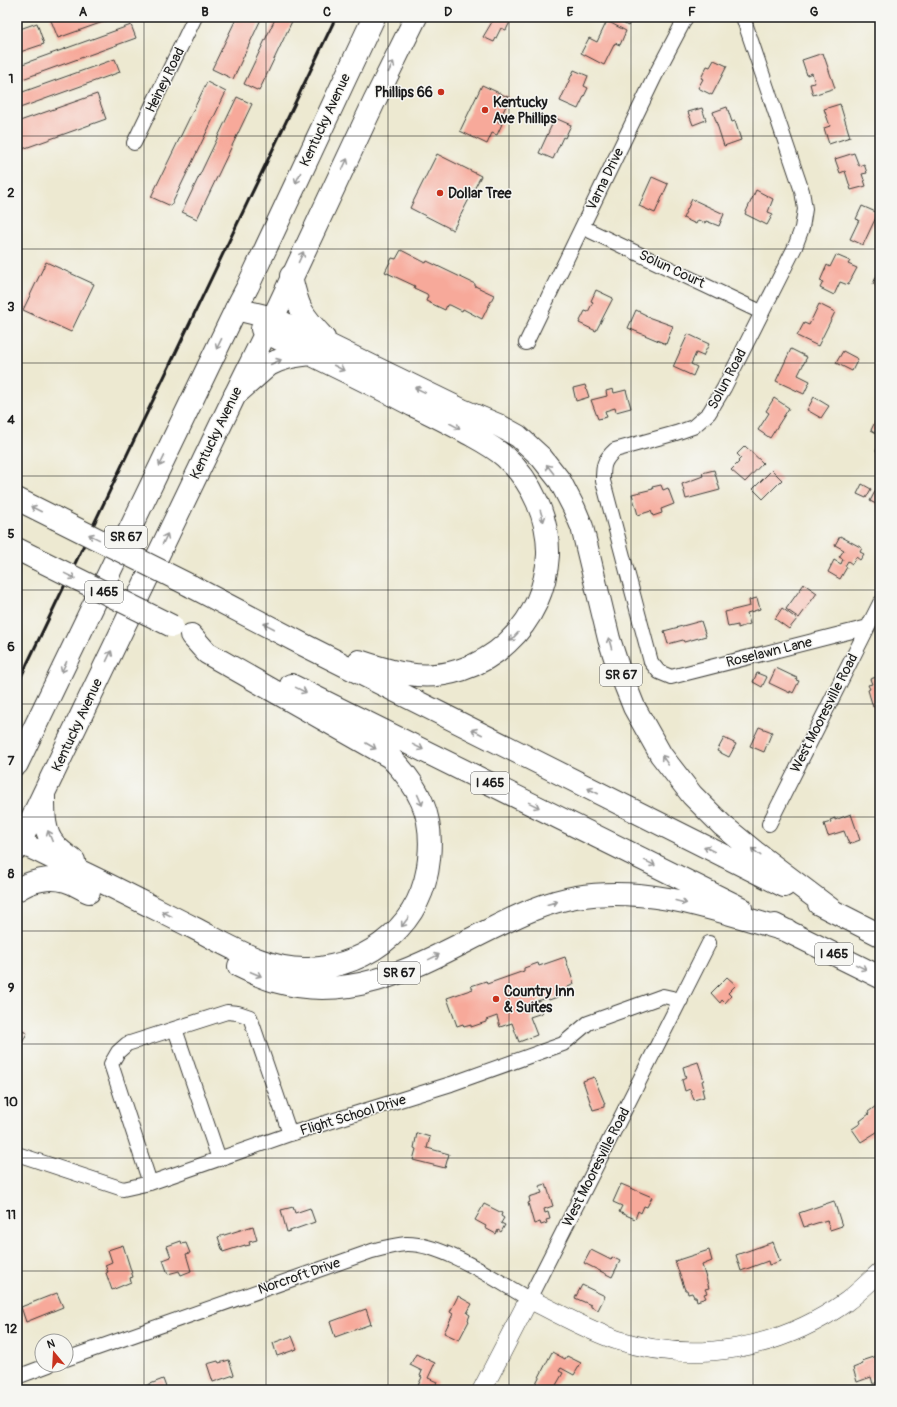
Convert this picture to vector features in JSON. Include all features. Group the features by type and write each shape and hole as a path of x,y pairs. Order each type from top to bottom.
{"main road":[{"name":"Kentucky Avenue","path":"17,764 248,286 374,17"},
{"name":"Kentucky Avenue","path":"18,847 416,17"},
{"path":"292,276 296,297 304,317 332,346"},
{"path":"236,309 269,325 311,354 452,425 505,457 525,480 536,498 545,527 548,547 545,578 535,607 511,640 496,653 478,664 439,674 410,675 304,645"},
{"name":"SR 67","path":"269,325 332,346 462,410 509,430 541,457 565,490 578,518 609,640 618,667 634,707 661,755 692,794 718,821 755,852 832,910"},
{"path":"235,395 275,361 294,356 311,354"},
{"name":"I 465","path":"17,499 192,586 304,645 880,935"},
{"name":"I 465","path":"26,554 880,977"},
{"path":"18,847 99,880 253,957 283,966 307,969 328,967 349,962 375,949 403,925 415,908 423,888 428,870 431,847 429,824 422,802 413,784 402,769 390,757 208,653 181,630"},
{"path":"44,794 46,825 52,841 60,850 99,880"},
{"path":"18,847 66,881"},
{"name":"SR 67","path":"17,890 23,886 38,881 53,879 66,881 256,974 277,982 304,987 321,988 354,986 386,978 416,966 537,908 575,897 632,894 669,899 788,931"}],"street":[{"name":"Heiney Road","path":"134,144 195,17"},
{"name":"Varna Drive","path":"526,343 655,76 686,17"},
{"name":"Solun Road","path":"671,677 659,672 651,662 603,481 603,464 614,450 693,427 709,413 724,388 795,247 802,228 805,209 796,174 743,17"},
{"name":"Solun Court","path":"582,227 761,312"},
{"name":"West Mooresville Road","path":"769,824 880,603"},
{"name":"Roselawn Lane","path":"671,677 868,627"},
{"name":"West Mooresville Road","path":"482,1390 709,943"},
{"name":"Flight School Drive","path":"17,1154 123,1189 150,1183 290,1134 451,1084 563,1044 588,1023 663,996 681,1000"},
{"path":"150,1183 111,1064 118,1052 127,1044 227,1012 238,1013 250,1017 290,1134"},
{"path":"175,1029 218,1159"},
{"name":"Norcroft Drive","path":"74,1356 372,1251 406,1244 433,1248 445,1252 529,1300"},
{"path":"529,1300 617,1340 648,1348 668,1351 707,1352 746,1347 796,1331 847,1302 880,1272"},
{"path":"17,1377 34,1371"}],"building":[{"path":"117,17 58,38 50,18"},
{"path":"237,17 262,17 233,79 212,69"},
{"path":"276,17 294,17 259,91 244,84"},
{"path":"495,17 514,17 506,30 501,28 494,42 483,37"},
{"path":"612,17 633,17 628,26"},
{"path":"607,21 626,31 620,45 615,43 604,65 581,53 589,38 597,42"},
{"path":"37,23 44,44 17,53 17,30"},
{"path":"131,25 136,38 17,81 17,66"},
{"path":"823,53 835,88 813,95 810,84 815,83 812,73 807,75 802,60"},
{"path":"115,59 120,72 17,109 17,94"},
{"path":"714,60 727,66 712,95 698,88 703,79 701,78 707,66 710,67"},
{"path":"574,70 588,76 584,86 588,88 578,109 560,101"},
{"path":"207,82 226,92 171,206 151,197"},
{"path":"482,85 510,98 498,122 502,124 497,135 492,133 487,144 460,131"},
{"path":"97,94 106,119 17,151 17,122"},
{"path":"237,97 252,104 197,219 182,212"},
{"path":"840,104 850,137 829,144 824,128 830,126 824,109"},
{"path":"727,107 732,122 735,121 741,140 724,146 713,112"},
{"path":"702,108 706,120 693,125 688,112"},
{"path":"555,118 571,125 565,138 563,137 553,159 539,153"},
{"path":"854,153 859,166 864,164 867,173 862,174 866,186 851,190 845,171 840,173 835,159"},
{"path":"437,154 481,176 453,230 410,208"},
{"path":"652,177 668,184 655,213 639,206"},
{"path":"756,190 773,199 768,212 773,214 767,225 745,214"},
{"path":"692,199 724,214 719,226 706,221 705,223 698,220 696,224 683,218"},
{"path":"862,206 878,213 863,245 850,239 859,220 856,219"},
{"path":"401,250 426,263 427,261 475,284 475,286 494,295 482,319 463,309 462,311 447,305 445,310 426,301 428,296 427,294 414,288 415,286 385,272 392,258 396,259"},
{"path":"836,255 850,261 848,264 857,268 848,285 840,282 834,295 820,288 823,282 820,281 827,265 830,267"},
{"path":"46,262 94,284 71,332 23,310"},
{"path":"880,268 880,287 873,284"},
{"path":"596,290 613,298 596,331 579,323 585,311 588,312 593,302 591,301"},
{"path":"819,304 835,312 818,346 797,336 804,323 809,325"},
{"path":"636,310 646,315 645,316 673,326 666,344 628,328"},
{"path":"688,334 709,344 703,356 696,353 691,364 697,367 693,376 673,367"},
{"path":"791,349 807,357 798,375 810,381 804,394 776,381"},
{"path":"843,351 858,359 852,371 836,363"},
{"path":"585,385 589,397 576,401 573,388"},
{"path":"613,389 614,393 626,390 631,408 616,412 615,408 605,411 607,417 598,419 591,400 607,396 606,391"},
{"path":"814,397 829,406 821,418 807,410"},
{"path":"774,398 789,408 770,438 758,430 769,413 766,411"},
{"path":"877,418 880,419 880,435 871,430"},
{"path":"880,443 880,453 876,451"},
{"path":"745,446 763,463 745,482 731,470 741,458 737,454"},
{"path":"714,470 720,490 686,499 682,484 703,476 702,473"},
{"path":"772,470 782,480 763,499 753,489"},
{"path":"862,484 871,489 866,498 857,494"},
{"path":"879,484 880,485 880,506 870,501"},
{"path":"661,485 663,490 668,488 674,504 661,509 662,513 653,516 651,511 638,515 632,494 653,489 652,487"},
{"path":"840,536 862,548 860,552 864,554 860,560 856,557 852,564 848,561 845,566 847,567 840,579 828,572 834,560 841,564 843,559 839,557 844,550 835,545"},
{"path":"804,584 817,593 799,618 786,609"},
{"path":"757,598 760,609 747,613 750,624 738,628 738,625 728,627 725,612 750,606 749,600"},
{"path":"782,608 797,619 789,629 775,619"},
{"path":"701,621 706,636 684,642 683,640 668,644 664,631"},
{"path":"776,668 797,678 796,680 799,681 793,693 769,683"},
{"path":"757,673 767,677 762,687 753,682"},
{"path":"880,676 880,704 873,707 868,685 872,684 870,679"},
{"path":"759,727 772,732 764,752 750,746"},
{"path":"724,738 736,744 729,757 717,751"},
{"path":"851,814 860,840 849,844 844,831 828,836 824,824 831,822 830,820 835,818 835,820"},
{"name":"Country Inn & Suites","path":"565,957 574,984 568,987 569,990 562,992 563,995 549,1000 548,998 537,1001 542,1013 530,1017 537,1035 519,1042 512,1023 500,1027 497,1016 486,1020 486,1022 471,1027 471,1025 464,1027 463,1024 457,1026 447,998 473,989 471,986 486,981 487,984 524,971 524,968 538,963 539,966"},
{"path":"727,977 736,985 728,993 731,996 725,1003 722,1000 720,1003 711,993"},
{"path":"17,1029 27,1033 18,1051 17,1057"},
{"path":"698,1062 704,1080 702,1081 704,1089 702,1089 704,1097 694,1100 690,1089 685,1091 682,1080 686,1078 683,1067"},
{"path":"594,1077 605,1104 604,1107 593,1110 583,1081"},
{"path":"880,1103 880,1130 861,1142 852,1129 861,1123 860,1121 869,1114 868,1112"},
{"path":"417,1133 430,1137 427,1148 449,1154 445,1168 413,1160 416,1149 414,1148"},
{"path":"546,1184 553,1206 544,1209 545,1213 548,1212 550,1219 546,1220 547,1223 541,1225 540,1222 534,1224 528,1203 530,1202 529,1197 542,1193 539,1186"},
{"path":"621,1184 652,1197 647,1207 644,1206 641,1213 638,1211 635,1219 619,1212 622,1206 613,1202"},
{"path":"834,1201 842,1226 830,1230 827,1220 804,1227 799,1213"},
{"path":"484,1204 502,1213 501,1216 504,1218 501,1223 505,1225 501,1232 498,1230 496,1234 475,1220"},
{"path":"293,1207 295,1213 310,1208 315,1222 287,1232 281,1210"},
{"path":"253,1226 257,1240 249,1242 250,1245 245,1245 223,1252 218,1237"},
{"path":"181,1241 182,1244 186,1243 190,1253 186,1254 191,1271 181,1275 179,1271 168,1274 163,1260 171,1257 167,1246"},
{"path":"773,1242 780,1261 769,1265 768,1261 741,1271 736,1255"},
{"path":"123,1245 133,1277 130,1278 131,1282 112,1290 105,1265 112,1262 108,1250"},
{"path":"591,1250 611,1260 612,1257 620,1261 612,1277 584,1263"},
{"path":"709,1250 712,1261 702,1265 709,1288 705,1289 707,1293 704,1294 706,1298 697,1301 696,1297 694,1297 692,1293 688,1294 687,1290 685,1290 675,1261"},
{"path":"582,1285 605,1296 598,1310 575,1298"},
{"path":"57,1293 63,1307 26,1322 21,1307"},
{"path":"458,1296 472,1304 467,1313 470,1315 469,1321 459,1340 444,1333 453,1314 450,1312"},
{"path":"366,1309 371,1324 335,1337 330,1322"},
{"path":"292,1336 297,1349 277,1356 273,1343"},
{"path":"552,1352 565,1359 567,1356 581,1363 574,1375 561,1368 559,1371 563,1373 555,1387 557,1388 556,1390 540,1390 534,1387"},
{"path":"416,1354 435,1363 428,1378 437,1382 434,1389 436,1390 416,1390 422,1377 420,1376 422,1371 410,1365"},
{"path":"880,1355 880,1381 873,1384 871,1377 857,1382 853,1368 863,1364 862,1361"},
{"path":"229,1360 234,1375 213,1382 207,1364"},
{"path":"163,1379 167,1390 135,1390"}],"railway":[{"path":"17,685 336,17"}],"place":[{"name":"Phillips 66","path":"441,92"},
{"name":"Kentucky Ave Phillips","path":"485,110"},
{"name":"Dollar Tree","path":"440,193"},
{"name":"Country Inn & Suites","path":"496,999"}]}
